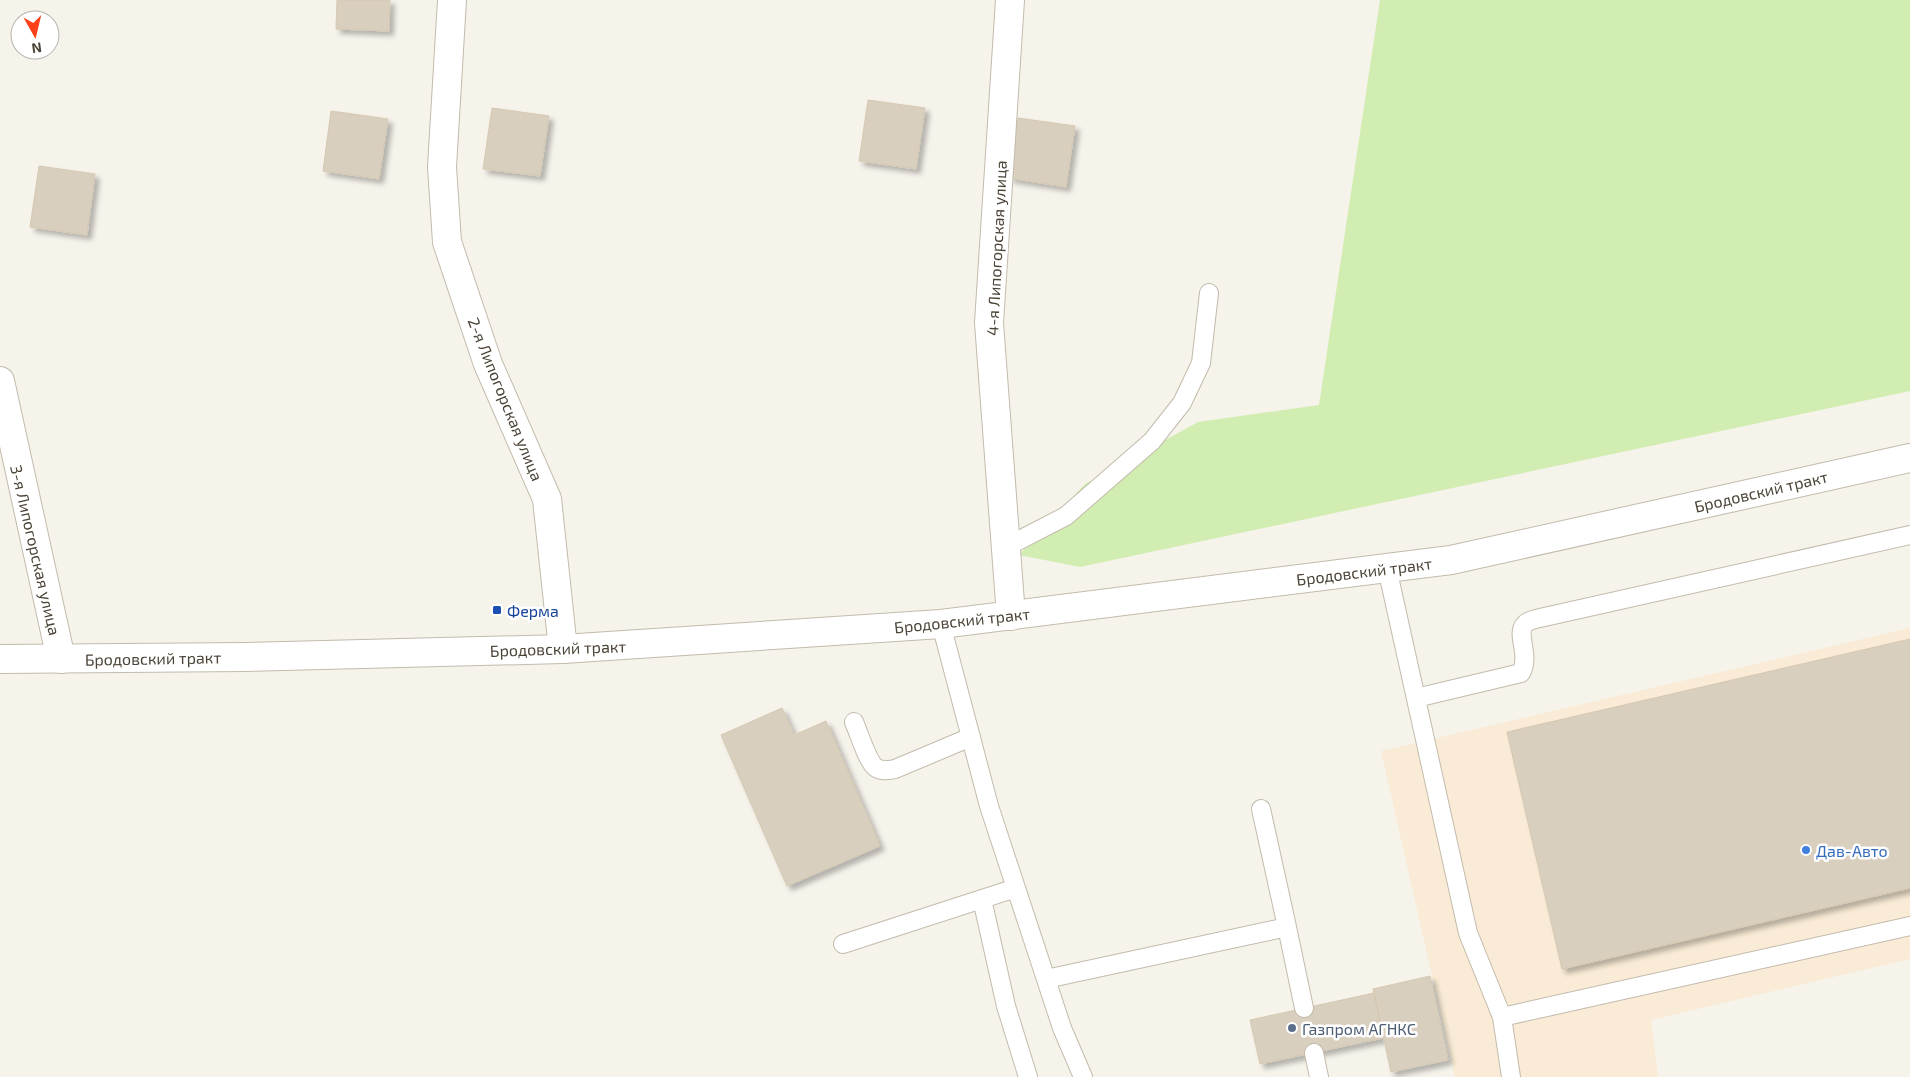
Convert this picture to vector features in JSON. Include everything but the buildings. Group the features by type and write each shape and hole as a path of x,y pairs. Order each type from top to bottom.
{"street":[{"name":"2-я Липогорская улица","path":"452,0 442,167 447,242 488,364 547,499 563,650"},
{"name":"4-я Липогорская улица","path":"1010,0 989,323 1011,616"},
{"name":"3-я Липогорская улица","path":"0,381 61,659"},
{"name":"Бродовский тракт","path":"0,659 246,657 563,650 941,624 1452,560 1910,458"}],"lane":[{"path":"1006,547 1066,516 1152,441 1182,403 1201,363 1209,293"},
{"path":"1416,698 1521,673 1526,665 1521,631 1526,623 1540,618 1910,535"},
{"path":"1386,568 1468,933 1502,1017 1511,1077"},
{"path":"941,624 989,806 1062,1028 1083,1077"},
{"path":"854,722 875,767 886,771 971,737"},
{"path":"1261,809 1304,1008"},
{"path":"843,944 1016,888"},
{"path":"982,899 1006,1006 1028,1077"},
{"path":"1502,1017 1910,926"},
{"path":"1046,979 1286,927"},
{"path":"1314,1053 1320,1077"}],"shaded area":[{"path":"1910,628 1910,959 1651,1020 1658,1077 1455,1077 1381,751"}],"green space":[{"path":"1380,0 1910,0 1910,391 1080,567 1019,555 1085,484 1198,422 1319,405"}],"place":[{"name":"Ферма","path":"497,610"},
{"name":"Дав-Авто","path":"1806,850"},
{"name":"Газпром АГНКС","path":"1292,1028"}]}
